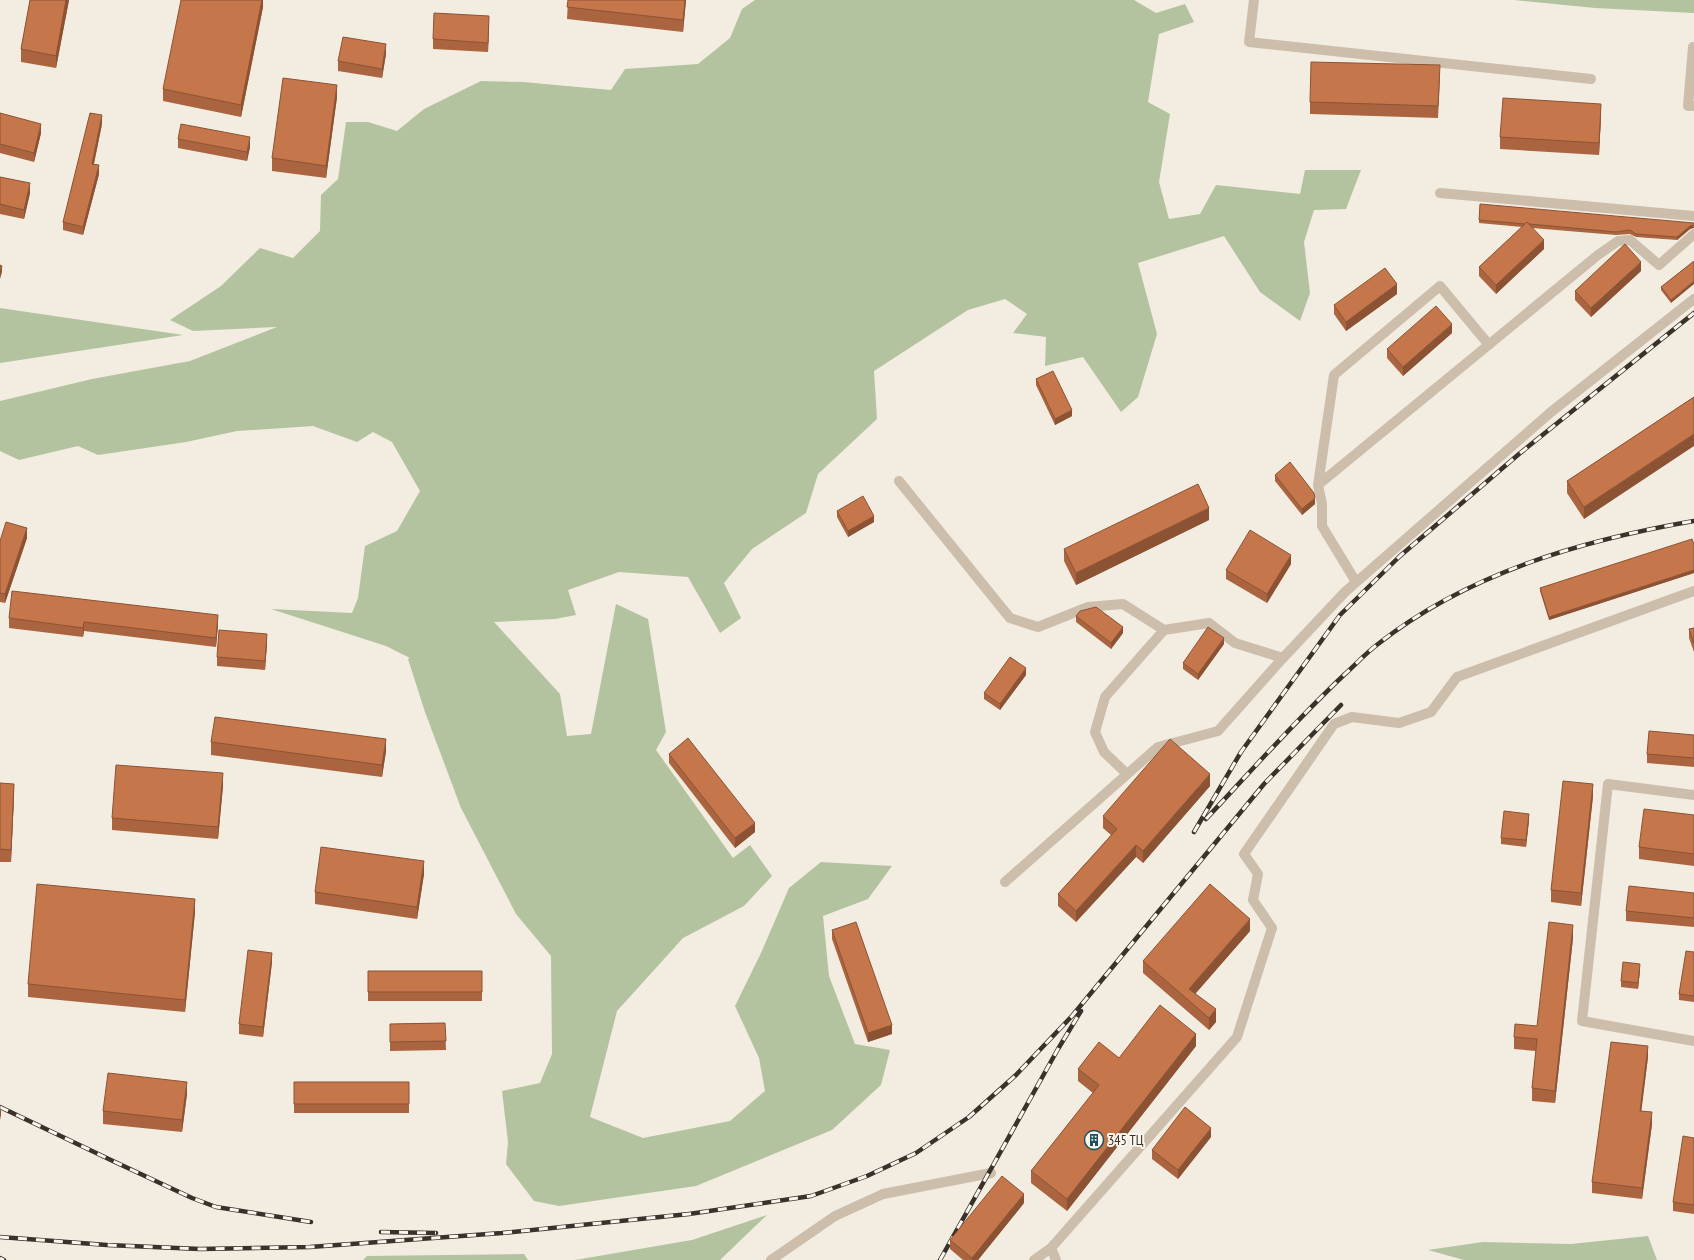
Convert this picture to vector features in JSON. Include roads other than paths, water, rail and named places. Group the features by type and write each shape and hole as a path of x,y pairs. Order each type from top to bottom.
{"street":[{"path":"1254,0 1249,42 1591,79"},
{"path":"1693,47 1688,106 1694,106"},
{"path":"1440,193 1694,216"},
{"path":"1318,485 1598,255 1618,241 1630,240 1659,265 1694,234"},
{"path":"1356,582 1322,526 1322,504 1318,485 1334,375 1440,286 1489,345"},
{"path":"1005,882 1158,747 1218,731 1282,658 1356,582 1551,412 1694,299"},
{"path":"899,481 1010,618 1038,626 1088,607 1122,604 1164,630"},
{"path":"1034,1260 1051,1248 1237,1037 1272,928 1253,900 1258,874 1244,854 1334,724 1352,717 1399,723 1430,712 1457,677 1694,591"},
{"path":"1127,774 1104,752 1095,732 1106,697 1164,630 1209,623 1235,643 1282,658"},
{"path":"1694,795 1608,784 1582,1021 1694,1041"},
{"path":"771,1260 835,1216 883,1194 991,1174"},
{"path":"1051,1248 1056,1260"}],"railway":[{"path":"1194,832 1241,752 1340,615 1400,556 1519,454 1694,313"},
{"path":"1206,819 1327,691 1374,647 1413,619 1488,579 1528,563 1610,538 1694,521"},
{"path":"0,1237 107,1245 200,1249 310,1247 502,1233 689,1214 811,1196 867,1176 916,1153 969,1117 1016,1075 1072,1016 1264,784 1341,705"},
{"path":"940,1260 1058,1049 1081,1011"},
{"path":"0,1107 192,1198 216,1207 311,1222"},
{"path":"381,1232 436,1233"},
{"path":"0,1258 4,1260"}],"place":[{"name":"345 ТЦ","path":"1094,1140"}]}
